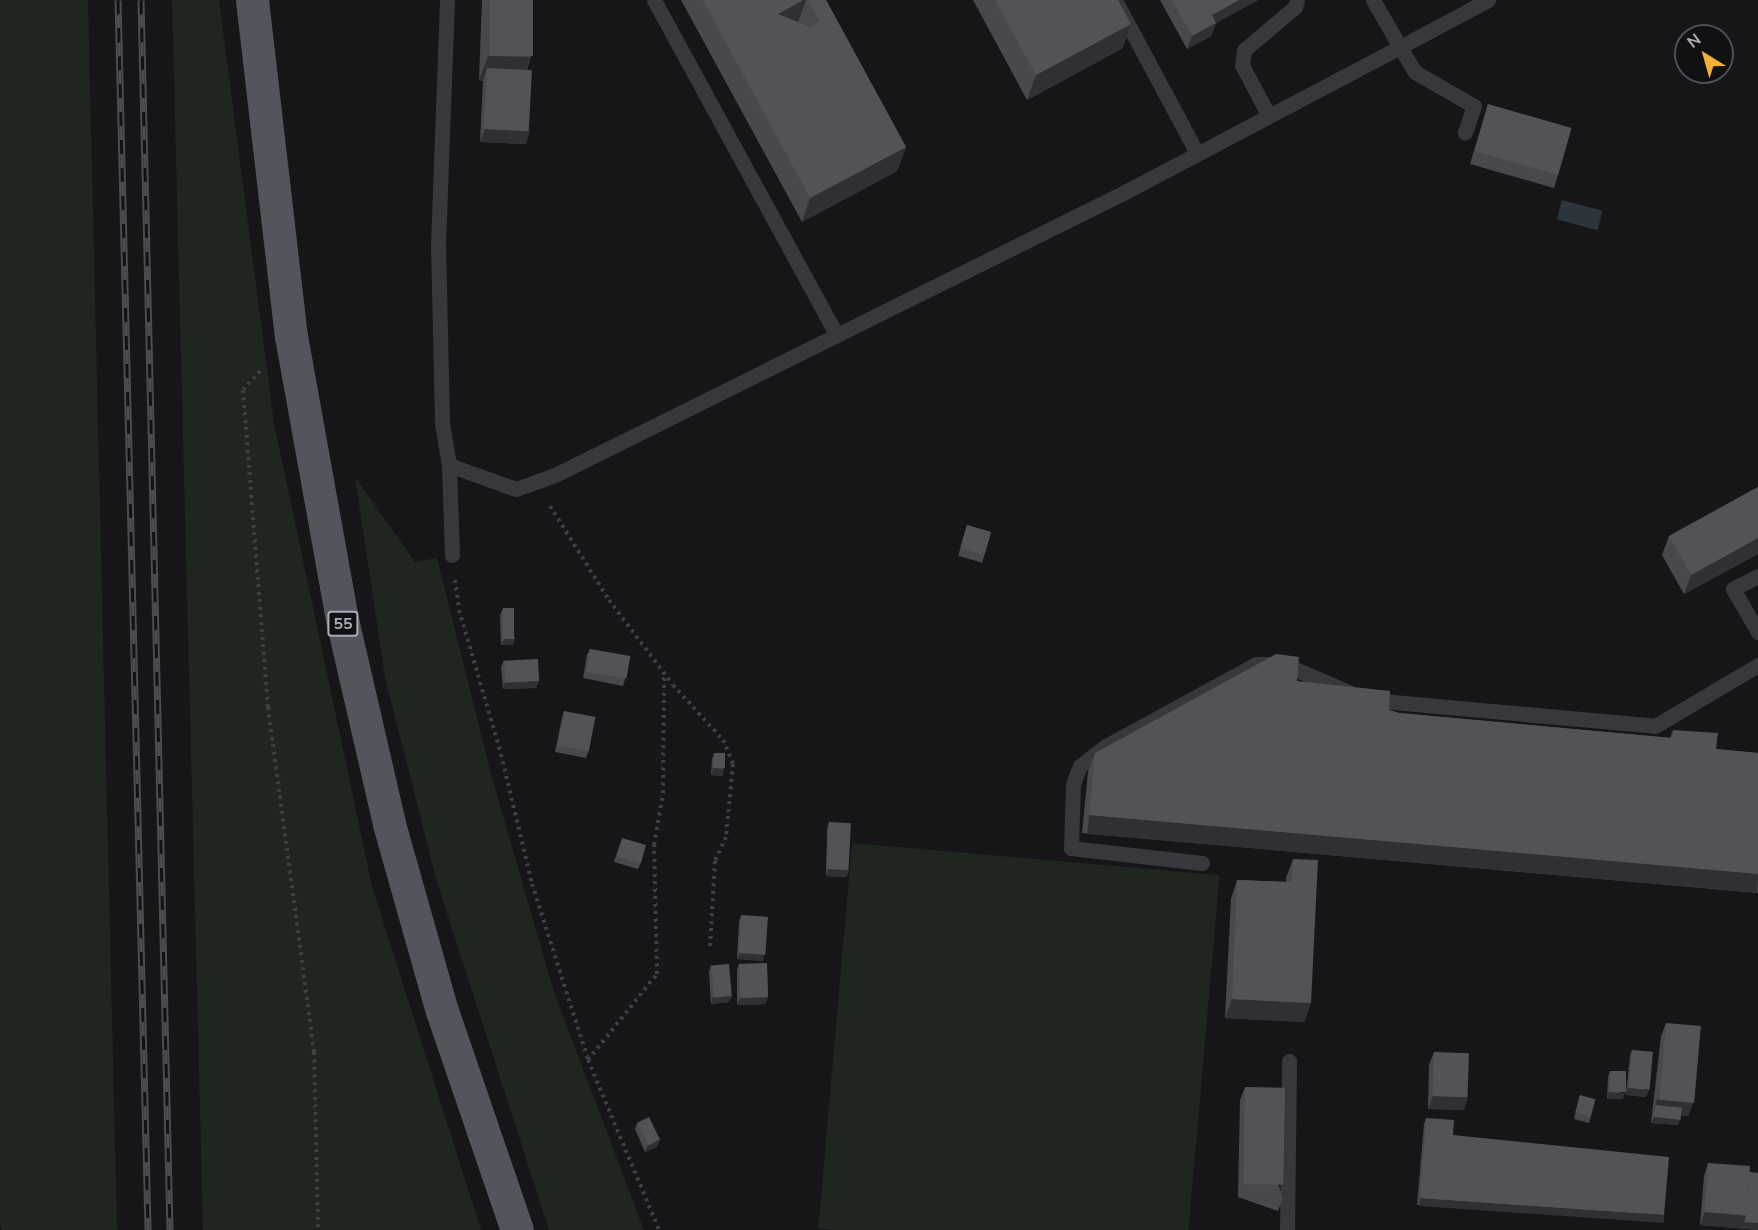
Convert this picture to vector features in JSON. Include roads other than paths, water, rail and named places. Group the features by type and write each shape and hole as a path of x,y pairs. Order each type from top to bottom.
{"main road":[{"name":"55","path":"252,0 291,336 343,624 389,824 442,1011 517,1230"}],"lane":[{"path":"447,0 438,244 442,423 450,465 452,555"},
{"path":"654,0 837,335"},
{"path":"1114,0 1197,153"},
{"path":"1268,114 1242,65 1244,50 1295,7 1297,0"},
{"path":"1373,0 1415,72 1474,106 1465,132"},
{"path":"450,465 516,489 532,485 837,335 1197,153 1488,0"},
{"path":"1758,576 1734,590 1758,632"},
{"path":"1202,863 1071,848 1073,784 1080,766 1104,747 1256,664 1283,664 1366,699 1655,726 1758,664"},
{"path":"1287,1230 1289,1061"}],"railway":[{"path":"118,0 148,1230"},
{"path":"141,0 170,1230"}]}
